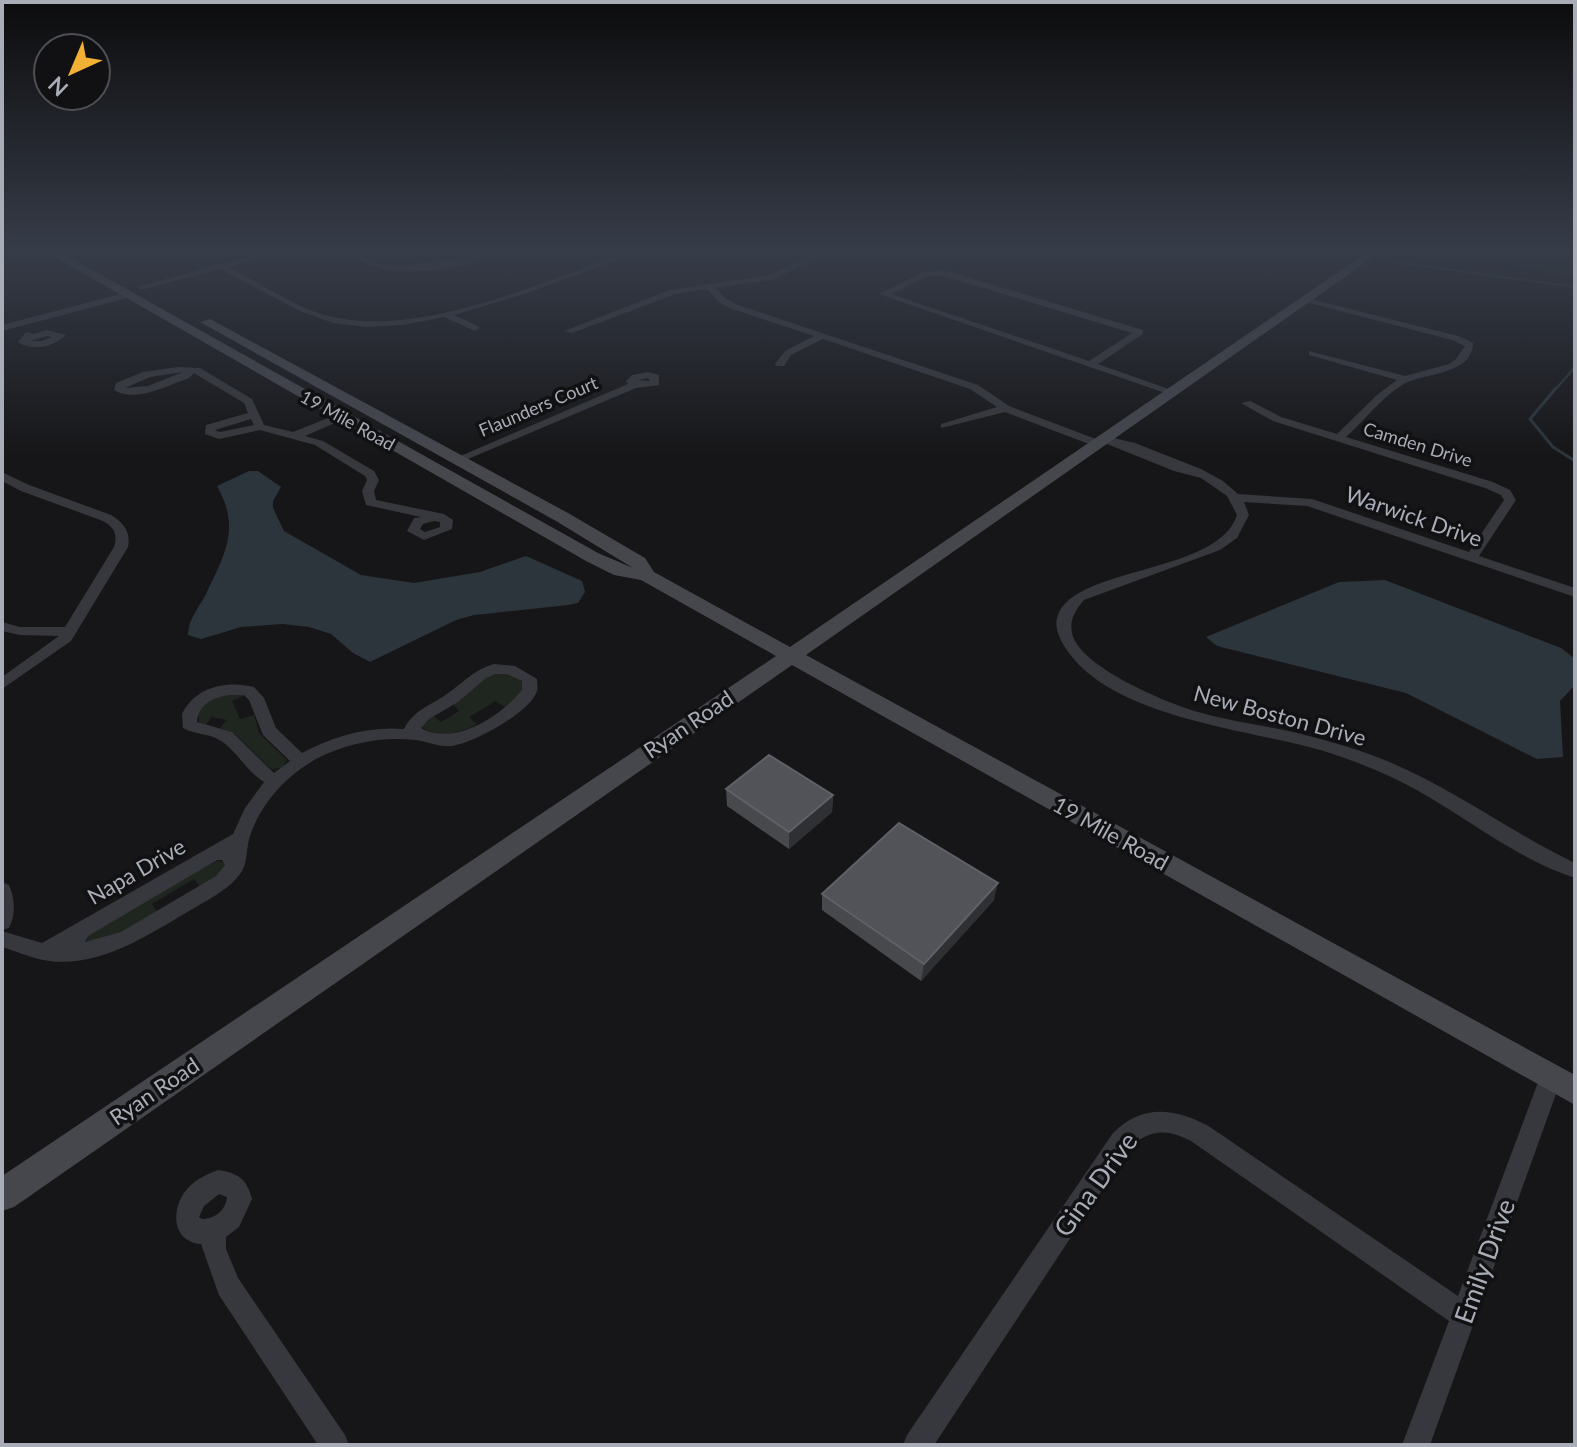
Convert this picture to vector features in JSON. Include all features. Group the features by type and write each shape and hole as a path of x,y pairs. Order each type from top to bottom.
{"main road":[{"name":"19 Mile Road","path":"172,321 592,557 621,571 647,576 1563,1084"},
{"name":"19 Mile Road","path":"202,321 639,562 647,576"},
{"name":"Ryan Road","path":"2,1195 1275,321"},
{"path":"344,418 352,408 365,409"},
{"path":"457,482 473,483 486,476"},
{"path":"592,557 607,556 616,549"}],"street":[{"path":"338,321 376,325 420,321"},
{"path":"458,321 475,328"},
{"path":"569,331 597,321"},
{"path":"776,321 974,387 1005,408 1178,469 1197,471 1222,485 1236,498"},
{"path":"962,321 1172,392"},
{"path":"1091,364 1140,332 1101,321"},
{"path":"1339,438 1405,379 1451,367 1470,350 1470,345 1455,338 1389,321"},
{"path":"4,325 28,336 55,332 61,335 35,345 25,344 28,336"},
{"path":"780,364 788,353 822,336"},
{"path":"1312,353 1405,379"},
{"path":"190,372 137,392 119,390 120,385 131,380 190,372 245,398 257,421 312,440 370,474 373,480 368,491 370,502 416,517 440,517"},
{"name":"Flaunders Court","path":"457,460 634,385"},
{"name":"Camden Drive","path":"1246,403 1270,416 1506,493 1510,500 1472,557"},
{"path":"945,426 1005,408"},
{"path":"294,436 344,418"},
{"path":"312,440 344,418"},
{"path":"2,476 25,488 107,518 123,530 121,547 71,632 54,649 2,684"},
{"name":"Warwick Drive","path":"1236,498 1308,502 1575,593"},
{"name":"New Boston Drive","path":"1236,498 1243,515 1241,524 1230,538 1202,554 1079,597 1065,614 1066,638 1085,664 1177,711 1307,741 1361,758 1425,786 1519,844 1575,871"},
{"path":"2,626 40,633 71,632"},
{"path":"2,939 44,952 84,951 126,939 223,881 235,867 240,838 256,805 274,780 300,761 343,742 417,727 454,698 471,679 486,671 510,669 529,679 530,690 523,701 470,733 451,740 417,727"},
{"path":"274,780 225,736 200,731 189,724 188,717 196,704 222,690 249,691 256,698 269,731 300,761"},
{"name":"Napa Drive","path":"44,952 240,838"},
{"name":"Napa Drive","path":"214,853 228,854 235,867"},
{"path":"2,890 5,910 2,922"},
{"name":"Napa Drive","path":"81,930 73,945 84,951"},
{"name":"Emily Drive","path":"1416,1445 1464,1316 1563,1084"},
{"name":"Gina Drive","path":"917,1445 1121,1141 1130,1130 1154,1120 1184,1124 1199,1133 1464,1316"},
{"path":"213,1231 214,1249 228,1286 335,1445"}],"shaded area":[{"path":"249,471 258,471 281,487 273,501 273,508 284,531 361,575 414,583 480,572 526,556 582,581 585,592 578,603 474,615 456,620 370,662 353,653 331,634 309,627 283,624 241,627 201,639 188,635 192,619 228,541 228,515 217,486"},
{"path":"1385,580 1561,648 1575,659 1575,685 1560,701 1563,757 1537,759 1406,693 1217,646 1206,637 1339,582"},
{"path":"492,674 516,677 523,683 522,695 505,707 496,701 469,717 477,724 464,730 442,734 422,727 433,716 441,722 459,711 453,704 471,686"},
{"path":"227,694 245,695 232,701 240,719 254,715 259,733 287,760 282,768 271,769 235,734 220,728 227,720 212,717 205,726 199,722 198,711 208,701"},
{"path":"212,862 225,863 226,869 201,888 194,879 152,904 158,913 127,931 86,943 88,934"}],"building":[{"path":"769,755 833,795 789,832 726,789"},
{"path":"899,823 998,883 924,964 822,894"}],"waterway":[{"path":"1555,390 1575,367"},
{"path":"1556,388 1530,419 1553,447 1575,461"}]}
